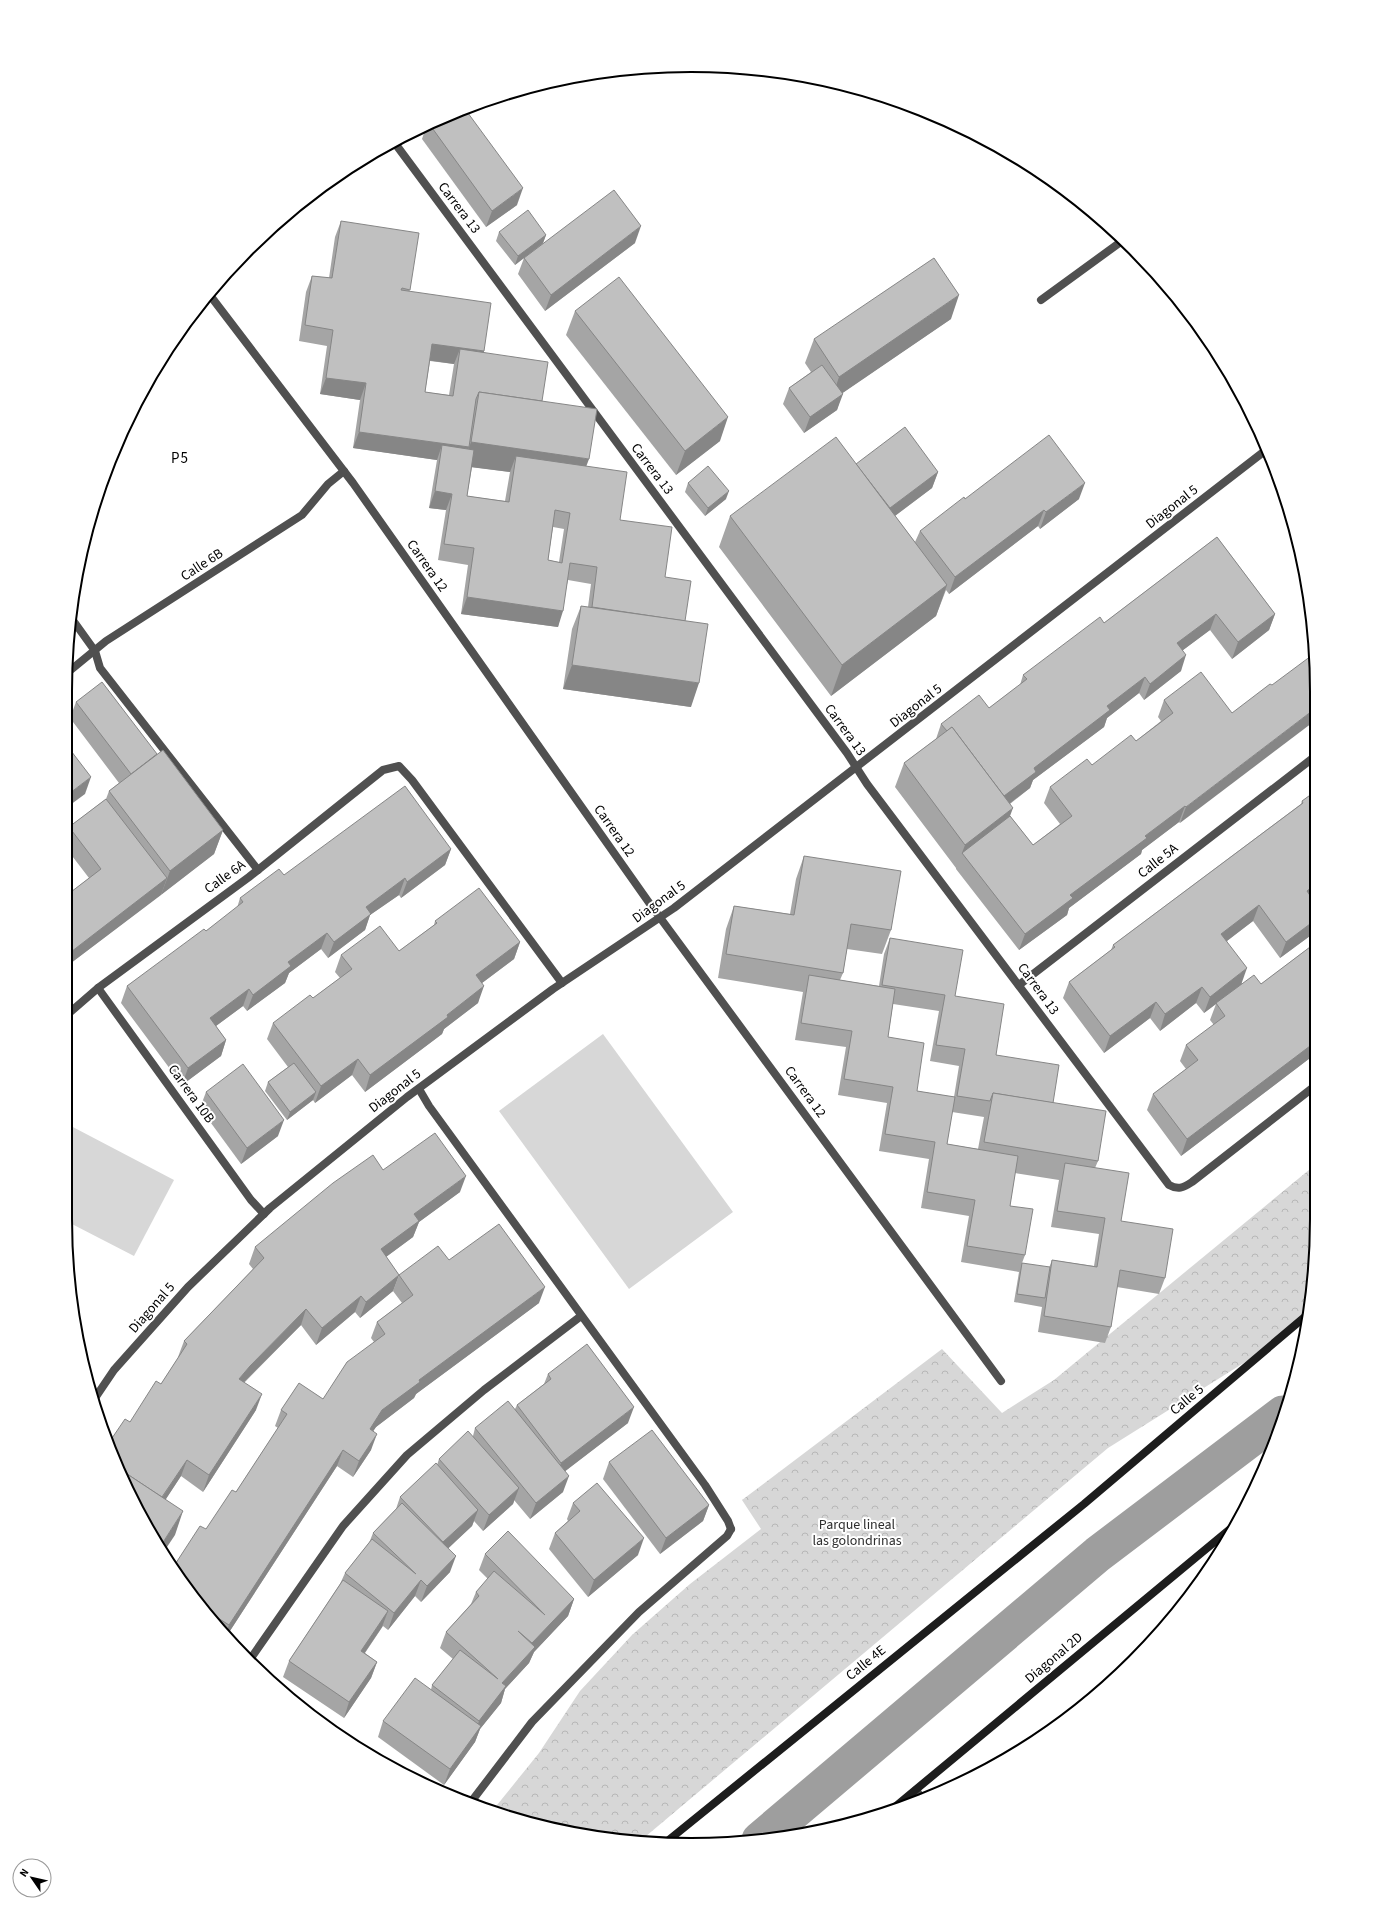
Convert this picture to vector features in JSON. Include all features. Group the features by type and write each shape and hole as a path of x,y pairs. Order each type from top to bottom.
{"street":[{"name":"Carrera 13","path":"397,147 856,768 1165,1180 1175,1188 1183,1188 1310,1090"},
{"path":"1041,300 1118,244"},
{"name":"Carrera 12","path":"213,299 344,471 660,918 1001,1381"},
{"name":"Diagonal 5","path":"98,1394 114,1370 188,1287 270,1208 419,1089 562,983 660,918 1262,453"},
{"name":"Calle 6B","path":"73,668 106,641 261,543 302,515 328,484 344,471"},
{"path":"76,624 94,651 100,668 258,870"},
{"name":"Calle 5A","path":"1019,985 1310,760"},
{"name":"Calle 6A","path":"72,1011 98,988 258,870 383,770 399,766 412,780 562,983"},
{"name":"Carrera 10B","path":"98,988 251,1200 264,1214"},
{"path":"419,1089 429,1106 705,1485 728,1520 731,1529 727,1536 639,1612 532,1722 474,1798"},
{"path":"252,1656 343,1526 407,1455 484,1390 581,1316"},
{"name":"Calle 5","path":"1084,1504 1302,1319"},
{"name":"Calle 4E","path":"673,1838 1084,1504"},
{"name":"Diagonal 2D","path":"904,1800 1223,1535"},
{"path":"916,1790 919,1794"}],"green space":[{"path":"603,1034 733,1212 629,1289 499,1111"},
{"path":"72,1127 174,1180 134,1256 72,1224"},
{"name":"Parque lineal las golondrinas","path":"1310,1169 1309,1259 1301,1321 1277,1342 1108,1448 646,1836 610,1833 570,1826 531,1817 496,1806 539,1753 580,1691 632,1635 690,1584 761,1529 742,1500 942,1349 1002,1413 1054,1380"}],"building":[{"path":"468,114 523,188 492,211 433,129"},
{"path":"614,190 641,226 551,295 524,258"},
{"path":"528,210 546,235 518,256 499,232"},
{"path":"341,221 419,233 410,290 402,288 401,290 491,303 484,351 432,344 425,392 453,396 460,349 548,362 542,401 479,392 476,399 469,447 359,432 366,383 326,378 333,330 305,325 312,276 332,278"},
{"path":"934,258 959,295 839,377 814,339"},
{"path":"619,277 728,417 685,451 575,311"},
{"path":"822,365 843,394 810,417 789,388"},
{"path":"479,392 597,409 589,459 471,442"},
{"path":"905,427 938,472 890,508 856,464"},
{"path":"1049,435 1085,483 1046,512 1044,510 955,577 920,531"},
{"path":"836,437 947,585 842,665 730,516"},
{"path":"442,445 474,450 467,496 509,502 516,456 627,472 620,520 672,527 665,577 691,581 685,621 592,607 597,567 570,563 563,611 467,597 474,548 444,544 452,494 435,491","holes":["555,510 570,513 562,563 548,560"]},
{"path":"708,466 729,491 708,508 688,483"},
{"path":"1217,537 1275,614 1238,642 1216,614 1177,643 1186,655 1150,684 1145,677 1107,706 1110,710 1034,768 1036,772 1004,796 952,727 947,731 941,724 979,695 989,708 1027,679 1023,675 1100,617 1104,623"},
{"path":"581,606 708,624 699,683 572,665"},
{"path":"1309,657 1310,713 1186,807 1185,806 1145,836 1147,838 1070,895 1073,898 1025,934 962,853 1010,816 1033,845 1072,816 1050,787 1087,759 1092,765 1131,735 1136,741 1173,713 1164,700 1201,672 1232,713 1270,684 1272,685"},
{"path":"102,682 157,754 131,774 76,702"},
{"path":"952,727 1013,808 965,845 904,763"},
{"path":"163,750 223,830 170,871 109,791"},
{"path":"72,752 91,777 72,791"},
{"path":"405,786 451,849 407,882 405,878 366,907 371,914 334,942 327,933 288,962 291,966 253,995 249,989 210,1018 226,1040 188,1068 127,986 204,929 206,931 243,902 240,898 279,869 284,875"},
{"path":"1310,795 1310,888 1307,891 1310,896 1310,924 1286,942 1259,905 1221,934 1247,968 1210,997 1202,987 1165,1014 1156,1002 1110,1036 1069,982 1115,947 1113,945 1303,803 1302,801"},
{"path":"106,799 167,878 72,951 72,891 101,869 72,831 72,825"},
{"path":"804,856 901,871 891,930 851,924 843,973 726,954 734,906 794,915"},
{"path":"479,888 520,942 476,975 484,986 447,1015 448,1017 370,1075 358,1059 321,1086 273,1023 310,995 313,998 352,969 341,955 380,926 399,951 437,923 435,921"},
{"path":"890,938 963,950 955,996 1004,1004 996,1055 1059,1065 1053,1103 993,1093 990,1101 957,1096 965,1049 936,1045 945,995 882,985"},
{"path":"1310,947 1310,1046 1187,1139 1153,1094 1198,1060 1186,1045 1225,1016 1216,1003 1254,975 1261,984"},
{"path":"809,975 895,989 888,1037 924,1043 917,1091 955,1097 947,1144 1018,1156 1010,1206 1033,1209 1025,1255 967,1246 975,1200 927,1192 935,1142 885,1134 893,1087 844,1079 852,1031 801,1023"},
{"path":"294,1063 316,1092 290,1112 268,1082"},
{"path":"243,1064 284,1120 247,1148 206,1092"},
{"path":"993,1093 1106,1111 1098,1161 984,1142"},
{"path":"435,1133 466,1176 414,1214 419,1221 381,1249 399,1275 366,1302 361,1296 322,1328 306,1309 250,1366 239,1379 262,1394 209,1475 187,1460 162,1497 127,1474 112,1438 125,1419 130,1422 156,1381 161,1384 187,1344 184,1341 264,1258 255,1247 333,1183 373,1155 383,1170"},
{"path":"1065,1163 1129,1173 1121,1221 1173,1229 1165,1278 1120,1270 1111,1327 1044,1316 1052,1260 1097,1267 1105,1218 1057,1211"},
{"path":"499,1224 545,1287 419,1380 420,1382 382,1410 370,1429 377,1434 359,1461 343,1450 229,1625 219,1619 176,1563 200,1526 206,1529 232,1490 236,1492 287,1414 281,1410 299,1383 323,1399 347,1362 385,1334 377,1322 413,1295 399,1275 438,1246 449,1260"},
{"path":"1022,1263 1050,1267 1045,1298 1017,1294"},
{"path":"587,1344 634,1407 561,1463 517,1405 551,1379 548,1374"},
{"path":"508,1401 569,1476 536,1503 475,1428"},
{"path":"652,1430 709,1505 666,1538 609,1462"},
{"path":"468,1431 519,1488 489,1515 439,1459"},
{"path":"436,1463 478,1510 443,1542 400,1497"},
{"path":"127,1474 183,1511 163,1542"},
{"path":"597,1483 644,1538 594,1580 555,1533 580,1511 573,1503"},
{"path":"402,1503 456,1556 427,1586 421,1580 394,1613 345,1573 372,1539 416,1574 373,1533"},
{"path":"508,1531 574,1599 532,1643 518,1631 535,1647 502,1683 506,1686 479,1721 432,1685 460,1650 498,1679 446,1632 479,1596 476,1592 494,1571 545,1615 485,1554"},
{"path":"343,1580 388,1611 361,1651 377,1662 349,1702 289,1661"},
{"path":"415,1678 481,1726 450,1769 383,1721"}],"waterway":[{"path":"768,1833 1098,1554 1277,1419"}],"district":[{"name":"P5","path":"180,458"}]}
